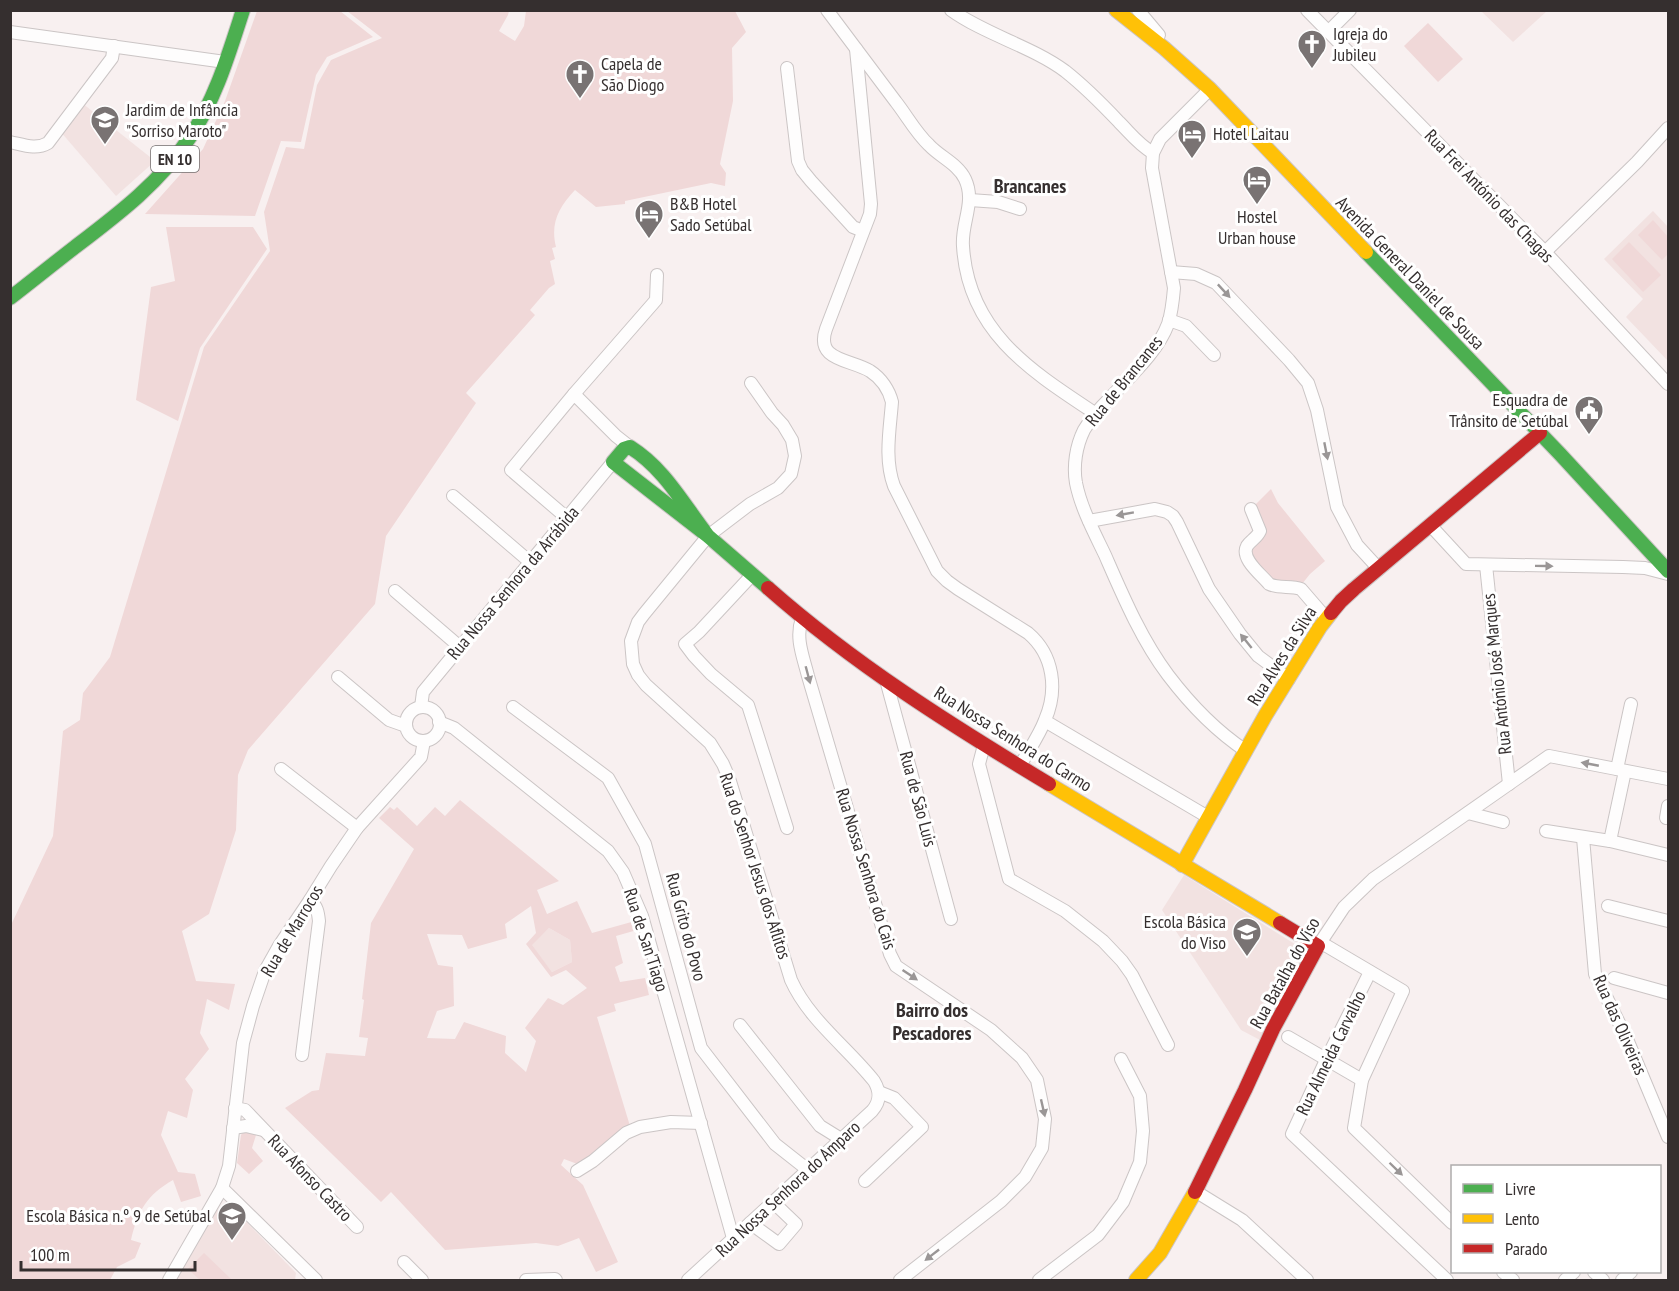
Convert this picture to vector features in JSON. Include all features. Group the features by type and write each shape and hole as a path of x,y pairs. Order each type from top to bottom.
{"street":[{"name":"EN 10","path":"10,298 105,224 154,182 174,160 202,118 211,99 243,10"},
{"path":"827,10 929,145 964,176 969,188 970,200 962,242 964,267 970,288 997,336 1036,374 1096,414"},
{"path":"951,10 980,28 1053,63 1095,97 1140,145 1153,153 1160,139 1210,89"},
{"name":"Avenida General Daniel de Sousa","path":"1116,10 1149,34 1210,89 1540,433 1668,572"},
{"path":"1138,10 1181,61"},
{"name":"Rua Frei António das Chagas","path":"1307,10 1545,252 1668,384"},
{"path":"1328,32 1350,10"},
{"path":"10,32 225,62"},
{"path":"10,142 35,148 48,143 112,58 114,46"},
{"path":"856,49 871,204 870,214 823,337 823,345 833,356 871,371 890,395 892,402 888,464 890,475 938,571 958,589 1019,626 1041,647 1050,669 1051,700 1045,721 1020,766"},
{"path":"787,68 798,161 802,170 853,227 864,231"},
{"path":"1545,252 1637,162 1668,128"},
{"name":"Rua de Brancanes","path":"1153,153 1152,168 1174,288 1169,320 1161,339 1150,354 1096,414 1084,431 1077,448 1076,482 1089,521 1155,657 1194,706 1246,751"},
{"path":"970,200 998,202 1020,209"},
{"path":"1171,272 1196,274 1216,283 1308,383 1317,410 1337,507 1357,545 1379,569"},
{"path":"567,518 511,470 656,300 657,275"},
{"path":"1169,320 1186,326 1214,355"},
{"name":"Rua do Senhor Jesus dos Aflitos","path":"751,383 792,440 795,456 791,474 778,488 750,504 708,536 638,622 631,640 633,664 646,685 710,743 723,764 796,991 810,1011 871,1077 879,1092 894,1098 922,1127 865,1181"},
{"path":"574,394 616,436 621,454 644,486 708,536"},
{"name":"Rua Alves da Silva","path":"1182,865 1265,716 1327,617 1341,601 1540,433"},
{"path":"621,454 644,454 662,471 708,536"},
{"name":"Rua Nossa Senhora da Arrábida","path":"421,707 423,692 621,454"},
{"path":"644,486 651,485 662,471"},
{"path":"453,496 530,562"},
{"path":"1089,521 1155,509 1173,516 1202,578 1221,608 1258,656 1289,679"},
{"path":"1251,509 1260,531 1245,552 1249,561 1269,584 1301,589 1327,617"},
{"path":"1431,526 1466,564 1623,567 1668,572"},
{"name":"Rua Nossa Senhora do Carmo","path":"708,536 802,618 886,680 984,745 1182,865 1319,944"},
{"name":"Rua António José Marques","path":"1486,565 1509,784"},
{"path":"753,574 685,644 711,674 748,705 787,828"},
{"path":"395,591 460,647"},
{"name":"Rua Nossa Senhora do Cais","path":"802,618 798,630 802,653 890,954 896,966 991,1030 1022,1058 1036,1080 1045,1119 1042,1148 1025,1177 1001,1201 900,1281"},
{"path":"338,677 389,720 406,726"},
{"name":"Rua de São Luis","path":"886,680 951,919"},
{"path":"1610,842 1631,704"},
{"path":"421,707 433,711 439,722 438,732 424,741 412,737 406,726 406,719 410,713 421,707"},
{"name":"Rua Grito do Povo","path":"513,707 608,778 645,844 701,1048 775,1144 808,1170"},
{"path":"1045,721 1208,817"},
{"name":"Rua de San'Tiago","path":"439,722 454,728 608,851 623,872 642,916 734,1238"},
{"name":"Rua de Marrocos","path":"169,1281 222,1188 229,1166 243,1043 265,971 357,828 420,757 424,741"},
{"path":"984,745 979,764 1007,875 1013,882 1039,895 1086,926 1122,961 1132,975 1168,1045"},
{"name":"Rua Batalha do Viso","path":"1136,1281 1160,1253 1195,1191 1269,1036 1319,944 1344,907 1373,879 1549,756 1621,770"},
{"path":"281,769 357,828"},
{"path":"1621,770 1668,779"},
{"path":"1468,813 1503,822"},
{"path":"1546,831 1668,855"},
{"name":"Rua das Oliveiras","path":"1583,838 1595,974 1627,1039 1668,1137"},
{"path":"302,1055 319,921 318,912 310,900"},
{"path":"1608,906 1668,921"},
{"path":"1319,944 1403,991 1362,1080 1354,1128 1451,1221"},
{"name":"Rua Almeida Carvalho","path":"1371,972 1326,1059 1292,1134 1447,1281"},
{"path":"1614,978 1668,993"},
{"path":"740,1025 820,1126 841,1139"},
{"path":"1288,1037 1362,1080"},
{"path":"1039,1281 1098,1236 1124,1202 1140,1162 1143,1131 1140,1096 1121,1059"},
{"name":"Rua Nossa Senhora do Amparo","path":"690,1280 876,1106 879,1092"},
{"path":"1661,1117 1668,1106"},
{"name":"Rua Afonso Castro","path":"235,1108 245,1110 357,1227"},
{"path":"577,1171 593,1161 626,1133 640,1127 671,1122 701,1123"},
{"name":"Rua Afonso Castro","path":"233,1128 246,1126 262,1130"},
{"path":"222,1188 311,1279"},
{"path":"1195,1191 1242,1220 1308,1281"},
{"path":"750,1223 780,1244 796,1224 773,1202"},
{"path":"404,1262 422,1281"},
{"path":"526,1281 555,1279 556,1281"}],"shaded area":[{"path":"257,11 340,11 373,37 327,57 316,75 301,142 281,141 255,216 145,214 203,149 225,101"},
{"path":"347,11 509,11 499,31 515,41 524,26 526,11 735,11 746,32 732,48 733,101 720,164 726,173 725,186 711,183 625,201 625,204 596,207 575,190 560,209 554,230 556,247 552,248 555,259 550,261 555,284 530,310 535,315 466,393 476,403 386,536 375,604 248,750 238,775 236,830 209,914 182,931 196,981 235,984 229,1010 207,999 200,1033 209,1049 185,1079 193,1090 187,1118 168,1111 161,1135 178,1172 195,1174 201,1196 181,1202 173,1180 156,1191 145,1204 134,1229 131,1240 141,1243 135,1258 117,1267 110,1280 11,1280 11,925 53,836 63,731 80,720 83,693 110,657 204,347 270,251 264,212 286,147 304,149 317,85 331,60 382,38"},
{"path":"1481,11 1547,11 1513,42"},
{"path":"1428,23 1463,59 1438,82 1404,46"},
{"name":"Jardim de Infância \"Sorriso Maroto\"","path":"82,103 155,161 116,196 60,131"},
{"path":"1653,211 1668,227 1668,361 1626,317 1643,299 1604,259"},
{"path":"1653,220 1668,237 1668,254 1662,260 1638,235"},
{"path":"166,227 253,227 267,249 200,348 178,421 136,400 151,287 175,281"},
{"path":"1629,242 1661,275 1643,292 1612,259"},
{"path":"1271,489 1278,503 1325,561 1302,584 1269,584 1247,547 1257,537 1251,509"},
{"path":"460,800 559,881 537,890 547,914 577,901 592,933 635,921 637,930 616,936 623,963 615,967 620,982 645,978 649,995 614,1004 616,1011 597,1017 630,1126 580,1165 564,1159 561,1165 583,1185 618,1262 596,1272 579,1238 558,1246 536,1243 445,1250 391,1192 381,1202 285,1108 312,1091 319,1090 326,1053 365,1056 368,1038 359,1037 371,923 414,849 379,818 390,807 394,810 397,807 417,826 435,807 445,816","holes":["531,906 536,933 526,944 551,977 566,970 587,988 563,1005 548,998 525,1028 536,1041 526,1072 505,1053 506,1036 464,1022 455,1039 427,1038 437,1011 454,1006 453,967 438,965 427,934 462,935 468,949 507,938 505,924","549,928 570,940 572,962 552,972 532,945"]},
{"name":"Escola Básica do Viso","path":"1184,875 1298,946 1301,961 1260,1040 1241,1030 1162,910"},
{"path":"549,928 570,940 572,962 552,972 531,945"},
{"path":"244,1131 255,1133 252,1148 263,1161 249,1174 237,1163 241,1135"},
{"name":"Escola Básica n.º 9 de Setúbal","path":"223,1206 233,1208 296,1273 295,1280 176,1280 215,1212"},
{"path":"204,1253 232,1280 200,1280 188,1269"}],"traffic: fast":[{"path":"10,298 122,210 166,169 190,137 215,91 243,10"},
{"path":"1366,252 1560,454 1668,571"},
{"path":"708,536 663,476 630,447 624,449 613,462 708,536 768,588"}],"traffic: slow":[{"path":"1116,10 1210,89 1366,252"},
{"path":"1182,865 1265,716 1331,613"},
{"path":"1049,784 1280,923"},
{"path":"1136,1280 1160,1253 1195,1192"}],"traffic: jam":[{"path":"1331,613 1354,589 1540,433"},
{"path":"768,588 869,668 1049,784"},
{"path":"1195,1192 1273,1029 1318,946 1280,923"}],"place":[{"name":"Igreja do Jubileu","path":"1312,70"},
{"name":"Capela de São Diogo","path":"580,100"},
{"name":"Jardim de Infância \"Sorriso Maroto\"","path":"105,146"},
{"name":"Hotel Laitau","path":"1192,160"},
{"name":"Hostel Urban house","path":"1257,206"},
{"name":"B&B Hotel Sado Setúbal","path":"649,240"},
{"name":"Esquadra de Trânsito de Setúbal","path":"1589,436"},
{"name":"Escola Básica do Viso","path":"1247,958"},
{"name":"Escola Básica n.º 9 de Setúbal","path":"232,1242"}],"district":[{"name":"Brancanes","path":"1030,186"},
{"name":"Bairro dos Pescadores","path":"932,1022"}]}
